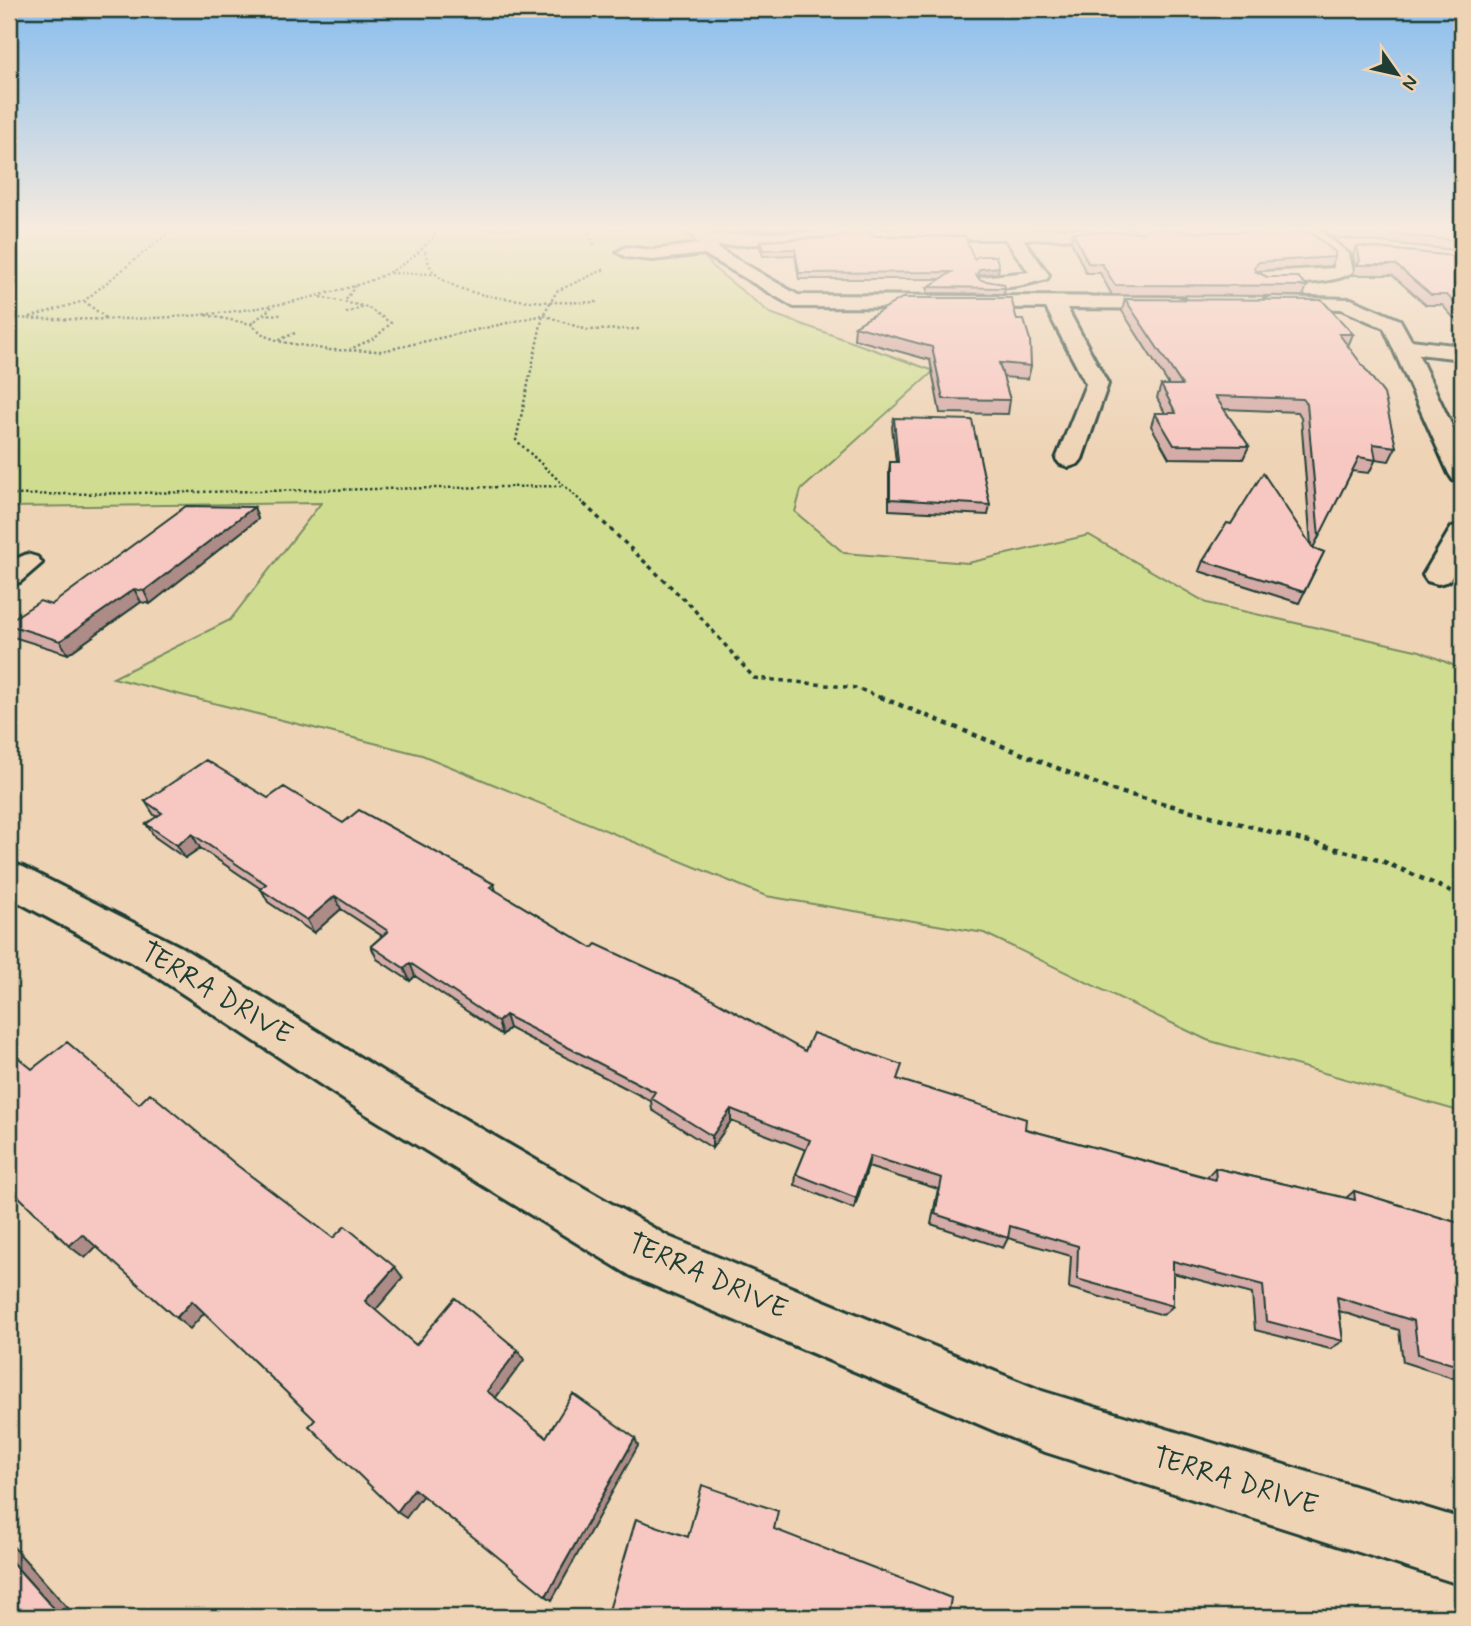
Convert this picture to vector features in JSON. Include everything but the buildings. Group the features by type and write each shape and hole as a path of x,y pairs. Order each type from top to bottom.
{"street":[{"path":"1055,305 1097,384 1069,459"},
{"path":"1347,305 1393,324 1462,474"},
{"path":"1404,346 1462,352"},
{"path":"1438,575 1462,533"},
{"name":"TERRA DRIVE","path":"9,878 166,960 379,1095 650,1257 1042,1422 1462,1552"}],"path":[{"path":"23,319 70,305"},
{"path":"88,305 108,320"},
{"path":"9,318 108,320 206,315 277,305"},
{"path":"346,351 375,338 391,323 383,313 361,305"},
{"path":"548,305 543,315 516,440 690,605 754,678 857,688 1112,790 1382,860 1462,896"},
{"path":"251,324 272,306"},
{"path":"346,313 364,306"},
{"path":"263,314 282,315"},
{"path":"206,315 251,324 265,336 278,340 346,351 382,351 543,315 587,330 639,329"},
{"path":"278,340 295,333"},
{"path":"9,495 565,486"}],"green space":[{"path":"9,305 760,305 770,313 934,371 801,490 795,512 844,553 968,563 1089,535 1207,603 1420,651 1462,669 1462,1112 1207,1040 984,933 766,896 422,755 113,678 230,620 321,503 9,507"}]}
